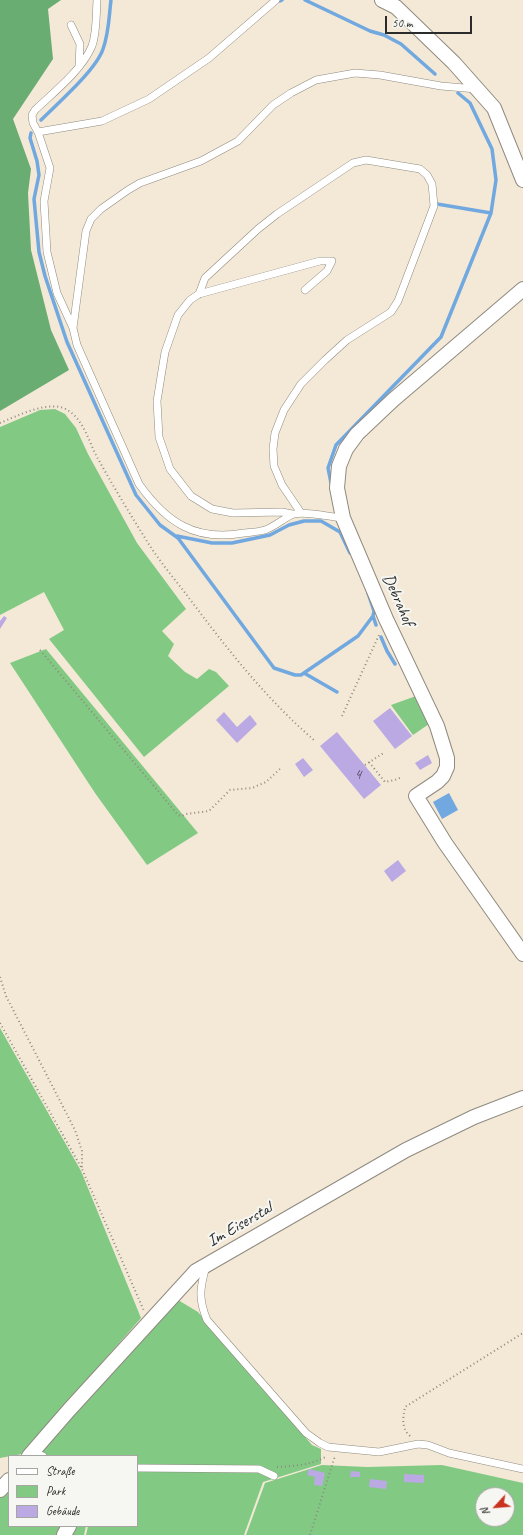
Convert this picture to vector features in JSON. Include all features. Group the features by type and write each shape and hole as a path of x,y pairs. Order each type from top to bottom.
{"street":[{"path":"382,0 396,6 454,63 494,108 523,180"},
{"name":"Debrahof","path":"523,289 393,400 357,434 346,449 339,466 337,488 343,518 386,619 437,726 447,758 447,767 443,776 437,782 416,796 445,843 523,954"},
{"name":"Im Eiserstal","path":"35,1455 196,1271 406,1150 474,1116 523,1098"},
{"path":"0,1490 8,1481"}],"lane":[{"path":"97,0 92,46 79,67 32,115 33,123 38,132 50,168 44,201 47,252 57,293 73,328 77,345 139,484 149,498 171,519 190,530 212,536 226,536 264,530 292,514"},
{"path":"38,132 102,121 149,99 209,58 276,0"},
{"path":"71,25 80,44 79,67"},
{"path":"73,328 86,231 91,219 101,209 140,183 201,161 238,141 274,105 291,93 316,80 355,73 380,75 441,86 477,89"},
{"path":"198,294 205,278 258,229 277,214 353,163 366,160 420,169 427,175 432,184 434,206 398,301 391,312 347,340 325,360 302,384 284,410 275,433 273,450 274,466 282,485 301,513"},
{"path":"305,290 327,271 332,261 320,261 198,294 190,300 178,315 166,352 157,401 159,437 170,469 190,496 212,509 233,513 282,512 343,518"},
{"path":"206,1265 200,1299 207,1320 306,1433 320,1443 328,1447 379,1452 418,1444 428,1445 449,1453 523,1468"},
{"path":"138,1468 259,1469 274,1476"}],"path":[{"path":"0,423 40,408 56,406 69,410 82,425 96,455 146,540 220,640 253,680 314,740"},
{"path":"342,716 386,619"},
{"path":"40,650 178,815 182,816 186,814 210,811 230,790 252,788 266,782 282,767"},
{"path":"364,765 384,752"},
{"path":"369,762 385,782 402,777"},
{"path":"0,977 6,996 75,1130 82,1152 82,1169"},
{"path":"0,1023 82,1169 149,1323"},
{"path":"418,1444 406,1433 402,1421 405,1407 523,1333"},
{"path":"259,1469 311,1463 325,1457 338,1448"},
{"path":"310,1535 338,1448"}],"green space":[{"path":"0,0 61,0 48,9 53,59 13,119 31,169 28,193 31,250 51,330 69,370 0,411"},
{"path":"55,409 65,414 76,428 88,454 137,543 186,609 162,631 174,644 168,656 185,672 197,679 209,669 216,672 229,686 144,757 49,639 64,630 44,592 0,615 0,427 40,410"},
{"path":"46,649 198,833 147,865 95,793 10,663"},
{"path":"416,696 429,724 413,735 391,705"},
{"path":"0,1028 81,1171 141,1318 22,1454 8,1455 8,1457 0,1458"},
{"path":"178,1300 198,1312 312,1445 321,1449 321,1464 263,1482 244,1535 86,1535 88,1527 138,1527 138,1455 37,1455"},
{"path":"322,1465 367,1467 442,1465 523,1483 523,1535 246,1535 265,1483"},
{"path":"8,1488 8,1527 86,1527 84,1535 0,1535 0,1498"}],"water":[{"path":"449,793 458,810 442,819 433,802"}],"building":[{"path":"4,616 7,618 0,629 0,621"},
{"path":"390,708 412,736 395,749 373,721"},
{"path":"224,712 237,727 250,715 257,724 237,743 216,720"},
{"path":"337,732 381,785 364,799 320,746"},
{"path":"428,755 432,763 420,770 415,763"},
{"path":"303,758 313,770 304,777 295,764"},
{"path":"398,860 406,871 392,882 384,871"},
{"path":"309,1469 325,1473 322,1486 314,1485 315,1477 307,1475"},
{"path":"351,1471 360,1472 360,1477 350,1477"},
{"path":"404,1474 424,1475 424,1483 404,1482"},
{"path":"370,1479 387,1481 386,1489 369,1487"}],"waterway":[{"path":"41,120 76,86 93,67 99,57 106,37 111,0"},
{"path":"305,0 401,44 435,74"},
{"path":"331,483 328,468 336,445 441,337 491,213 496,180 492,149 470,103 458,93"},
{"path":"31,133 30,138 37,161 39,175 34,199 39,252 45,276 67,342 136,495 160,525 178,538 274,668 295,675 301,675 358,636 373,616"},
{"path":"437,204 491,213"},
{"path":"177,536 212,543 232,543 270,535 289,525 304,521 321,521 340,532 350,553"},
{"path":"368,593 374,611 373,616 376,625"},
{"path":"381,637 395,664"},
{"path":"304,673 337,692"}]}
